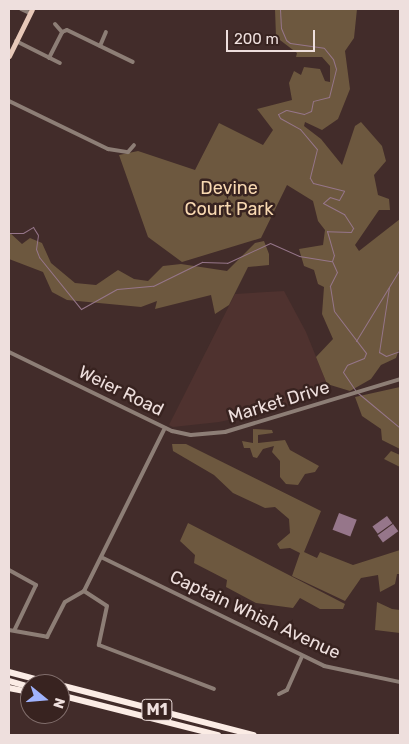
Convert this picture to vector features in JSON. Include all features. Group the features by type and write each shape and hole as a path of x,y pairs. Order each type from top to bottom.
{"highway":[{"name":"M1","path":"70,689 254,735"},
{"name":"M1","path":"70,698 218,735"}],"main road":[{"path":"9,56 31,11"}],"street":[{"path":"21,9 31,11"},
{"path":"55,24 62,32"},
{"path":"49,58 62,32 67,30 133,62"},
{"path":"100,46 106,32"},
{"path":"16,41 60,63"},
{"path":"9,101 108,149 128,152 134,146"},
{"name":"Weier Road","path":"9,352 165,428 103,551 103,558 97,563 84,591"},
{"name":"Market Drive","path":"165,428 181,434 207,436 342,398 400,379"},
{"path":"153,422 159,439"},
{"name":"Captain Whish Avenue","path":"103,558 302,656 345,672 400,682"},
{"path":"9,570 36,585 15,629"},
{"path":"9,630 15,629 47,637 65,602 84,591 107,606 98,642"},
{"path":"92,643 98,642"},
{"path":"98,642 104,648 214,689"},
{"path":"279,694 287,690 302,656"}],"shaded area":[{"path":"284,291 306,332 327,384 279,409 219,422 173,427 169,425 235,294"},
{"path":"339,513 357,520 350,537 333,530"},
{"path":"387,516 392,523 378,534 372,527"},
{"path":"393,524 398,531 383,542 378,535"}],"green space":[{"name":"Devine Court Park","path":"275,9 357,9 354,38 345,51 350,89 338,119 322,130 305,122 304,126 321,139 342,165 355,126 361,122 382,146 386,161 374,175 378,195 389,199 390,210 379,210 355,245 359,251 400,219 400,347 396,358 381,365 371,379 350,391 327,384 316,357 333,339 322,314 324,287 318,284 314,270 304,266 299,249 323,245 325,230 318,221 313,201 287,185 261,238 182,262 148,237 119,155 138,151 195,170 219,123 263,145 273,130 257,109 292,100 289,83 294,71 301,75 304,67 320,69 325,81 330,82 330,66 322,57 296,57 297,53 276,37"},
{"path":"9,232 22,244 30,238 42,243 51,263 75,283 96,285 118,270 134,279 148,281 163,266 181,264 227,271 255,243 264,241 269,254 269,265 248,267 229,305 215,314 211,295 155,309 157,301 141,307 67,300 52,292 43,272 9,259"},
{"path":"400,387 400,449 382,440 381,429 362,416 355,397"},
{"path":"253,429 272,430 273,433 258,435 258,443 285,440 290,450 319,466 315,472 305,474 298,485 286,484 280,477 280,461 272,452 274,446 263,449 257,458 253,457 250,448 244,448 242,441 253,443"},
{"path":"172,444 186,444 321,511 304,552 317,558 320,552 353,565 400,550 400,574 397,574 395,584 380,592 378,575 361,578 345,601 292,576 300,553 290,548 280,549 277,544 290,533 289,519 275,507 265,508 233,493 214,475 173,451"},
{"path":"391,451 400,455 400,467 384,459"},
{"path":"188,523 345,604 343,609 320,609 300,598 293,608 256,603 226,587 227,580 194,563 195,555 180,541"},
{"path":"377,602 392,609 400,610 400,633 375,630"}],"waterway":[{"path":"280,9 281,28 286,40 290,43 324,48 333,59 336,69 329,97 313,101 311,111 304,114 286,110 278,114 280,118 300,129 317,149 310,178 313,183 344,191 339,200 330,197 323,203 344,214 353,228 351,232 327,231 334,255 332,261"},
{"path":"9,233 23,233 33,227 38,235 36,249 39,257 81,309 117,289 153,286 202,262 227,263 270,243 299,256 332,261 337,272 330,286 334,311 366,353 364,358 347,365 343,372 355,390"},
{"path":"356,341 400,269"},
{"path":"389,287 379,352 386,356 400,351"},
{"path":"358,393 400,428"}]}
